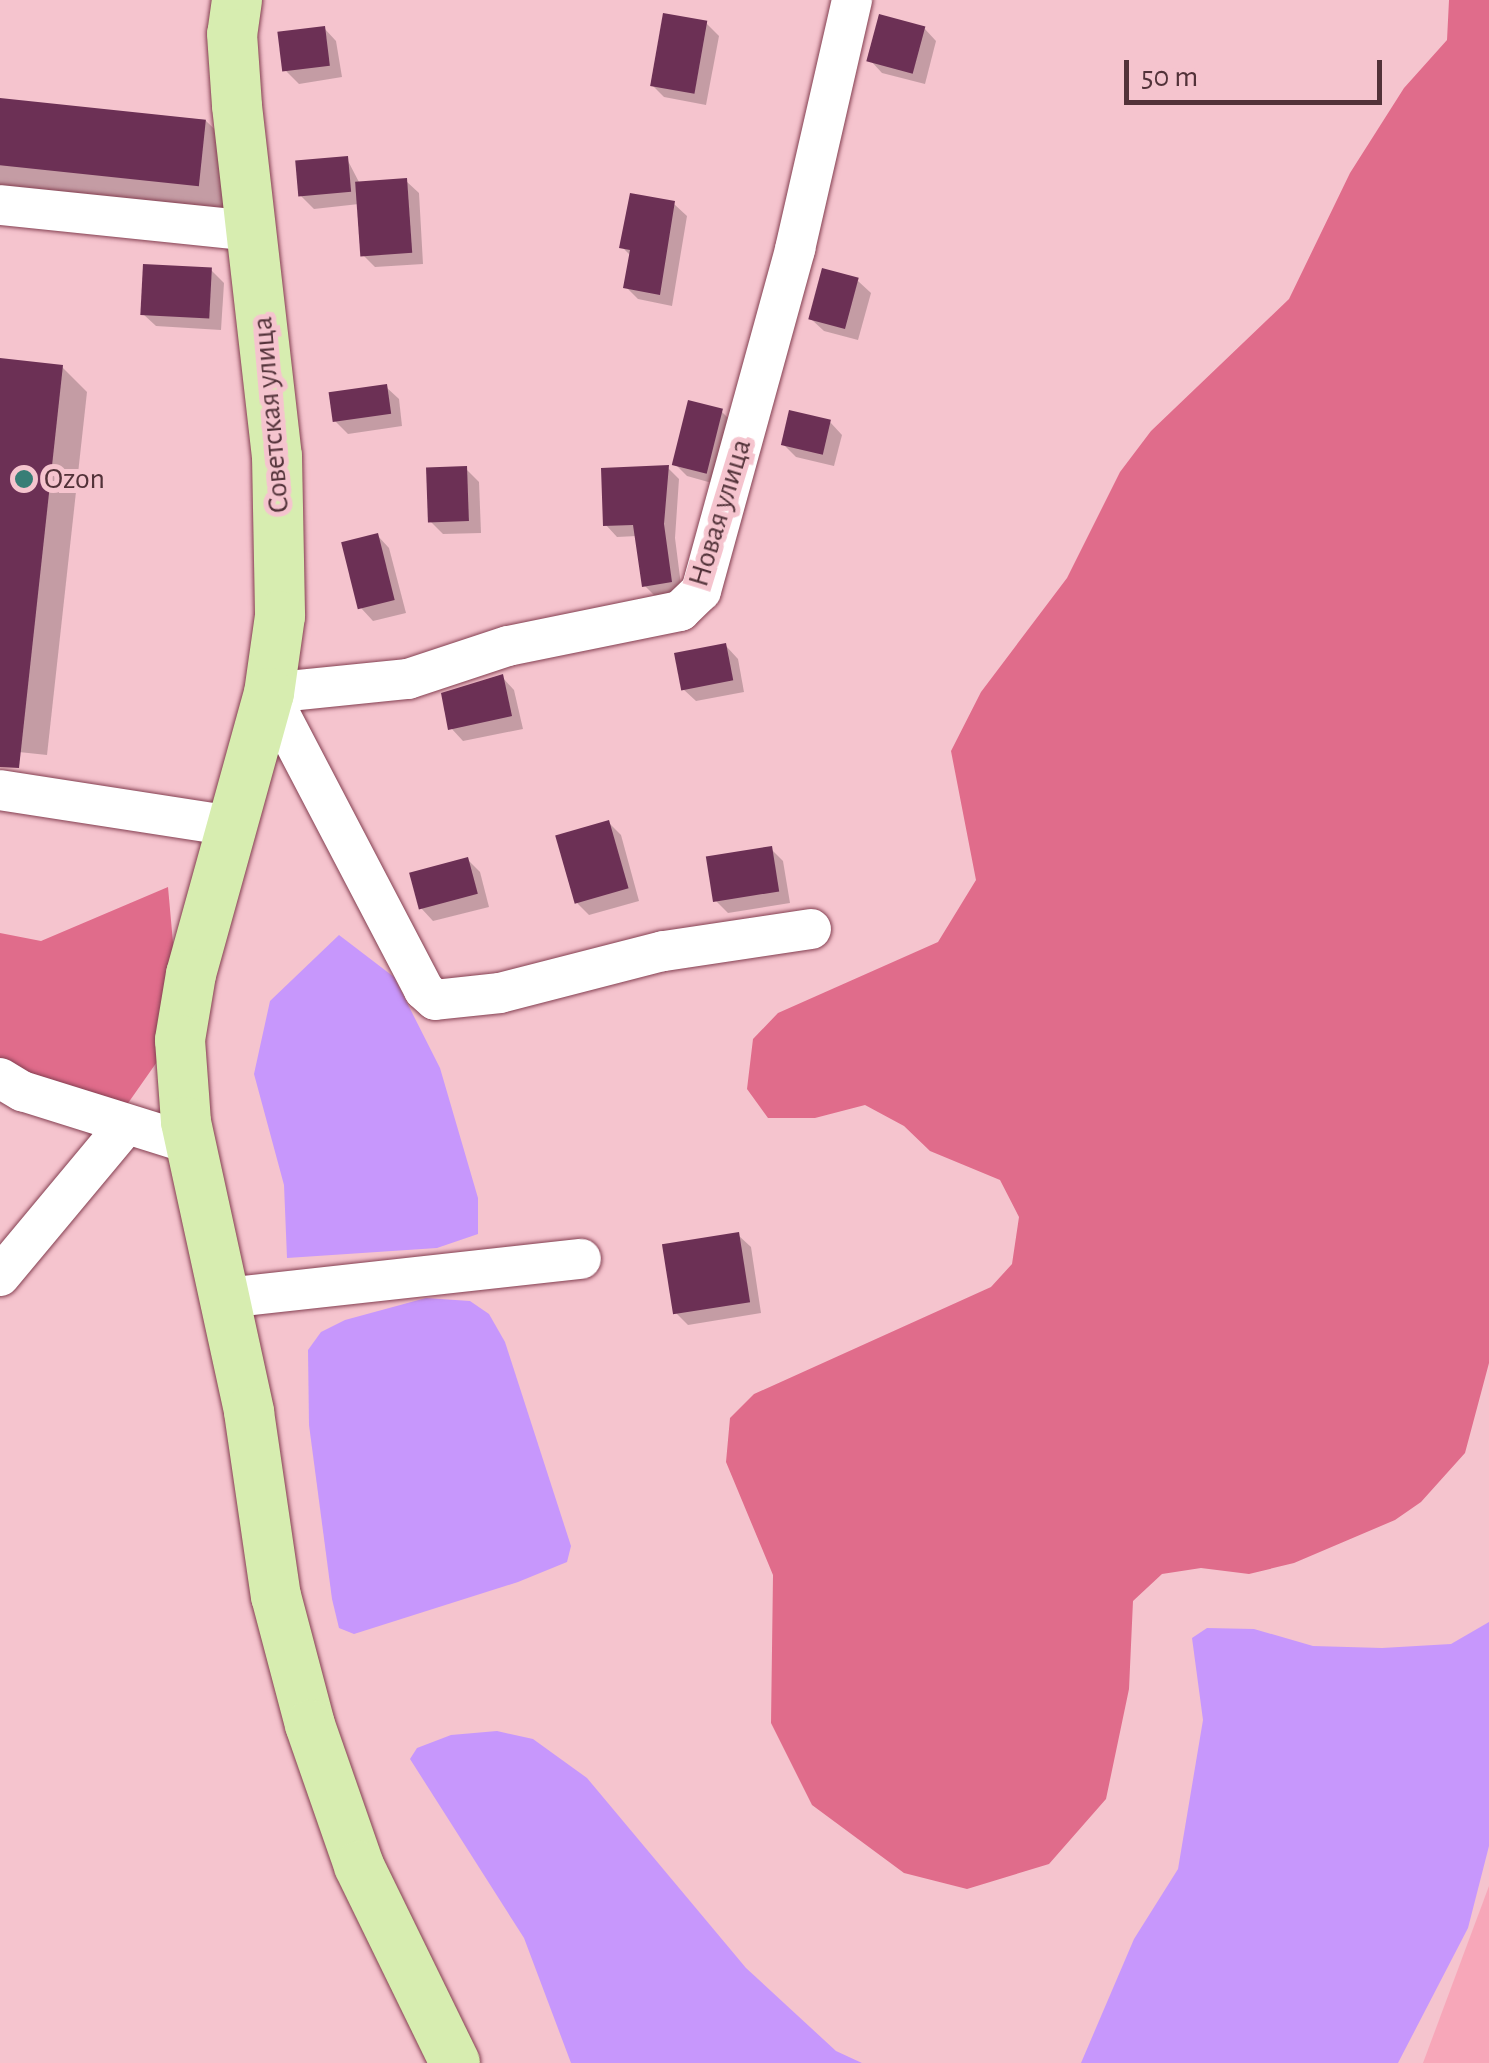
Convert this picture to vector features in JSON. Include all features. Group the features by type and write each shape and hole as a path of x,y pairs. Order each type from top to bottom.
{"main road":[{"name":"Советская улица","path":"236,0 232,34 281,534 280,616 269,693 191,974 180,1040 191,1144 226,1298 276,1596 310,1725 359,1866 455,2063"}],"street":[{"name":"Новая улица","path":"269,693 408,679 508,646 680,612 701,592 795,248 852,0"},
{"path":"0,205 252,231"},
{"path":"269,693 424,990 435,1000 500,992 664,951 812,928"},
{"path":"0,790 233,826"},
{"path":"0,1078 124,1126 191,1144"},
{"path":"0,1276 124,1126"},
{"path":"226,1298 581,1259"}],"shaded area":[{"path":"1449,0 1489,0 1489,1363 1465,1453 1421,1502 1395,1520 1294,1563 1249,1574 1201,1568 1162,1574 1133,1601 1129,1689 1106,1799 1049,1864 967,1889 904,1873 812,1805 771,1723 773,1575 726,1462 730,1418 754,1394 991,1287 1012,1264 1019,1217 1000,1180 930,1151 904,1126 865,1105 815,1118 768,1118 747,1089 753,1039 778,1013 938,942 976,880 951,751 981,692 1067,578 1120,472 1151,431 1289,299 1350,173 1404,88 1447,40"},
{"path":"168,887 175,965 159,1059 119,1116 0,1096 0,933 41,941"},
{"path":"339,935 394,977 440,1068 478,1198 478,1234 437,1248 287,1258 284,1185 254,1074 270,1001"},
{"path":"426,1298 470,1301 489,1314 505,1342 571,1546 567,1562 518,1582 354,1634 339,1628 332,1599 309,1425 308,1350 321,1332 345,1320"},
{"path":"1489,1622 1489,1846 1468,1928 1398,2063 1081,2063 1134,1939 1178,1869 1203,1720 1192,1638 1207,1628 1254,1629 1313,1646 1382,1648 1451,1644"},
{"path":"497,1731 533,1739 587,1778 746,1968 836,2051 862,2063 571,2063 524,1938 410,1759 417,1748 451,1735"},
{"path":"1489,1886 1489,2063 1423,2063"}],"building":[{"path":"663,13 707,21 694,94 650,86"},
{"path":"879,14 925,26 913,74 866,61"},
{"path":"325,26 330,66 282,72 277,32"},
{"path":"0,98 206,120 199,186 0,165"},
{"path":"348,156 351,192 298,196 295,161"},
{"path":"407,178 412,253 360,256 355,182"},
{"path":"630,193 675,201 660,295 623,288 630,250 619,248"},
{"path":"143,264 212,268 209,319 140,315"},
{"path":"822,268 859,278 845,329 808,319"},
{"path":"0,358 63,365 19,768 0,767"},
{"path":"387,384 391,414 333,422 329,392"},
{"path":"688,400 723,409 707,474 672,465"},
{"path":"789,410 831,420 823,455 781,445"},
{"path":"669,465 664,524 672,582 642,587 633,525 603,526 601,468"},
{"path":"467,466 469,521 428,522 426,467"},
{"path":"378,533 395,600 358,609 341,542"},
{"path":"726,643 733,680 681,690 674,653"},
{"path":"503,674 512,716 448,730 441,693"},
{"path":"609,820 629,888 575,904 555,835"},
{"path":"772,846 779,891 713,902 706,856"},
{"path":"468,857 478,894 419,909 409,873"},
{"path":"739,1232 750,1302 673,1314 662,1244"}],"place":[{"name":"Ozon","path":"24,479"}]}
